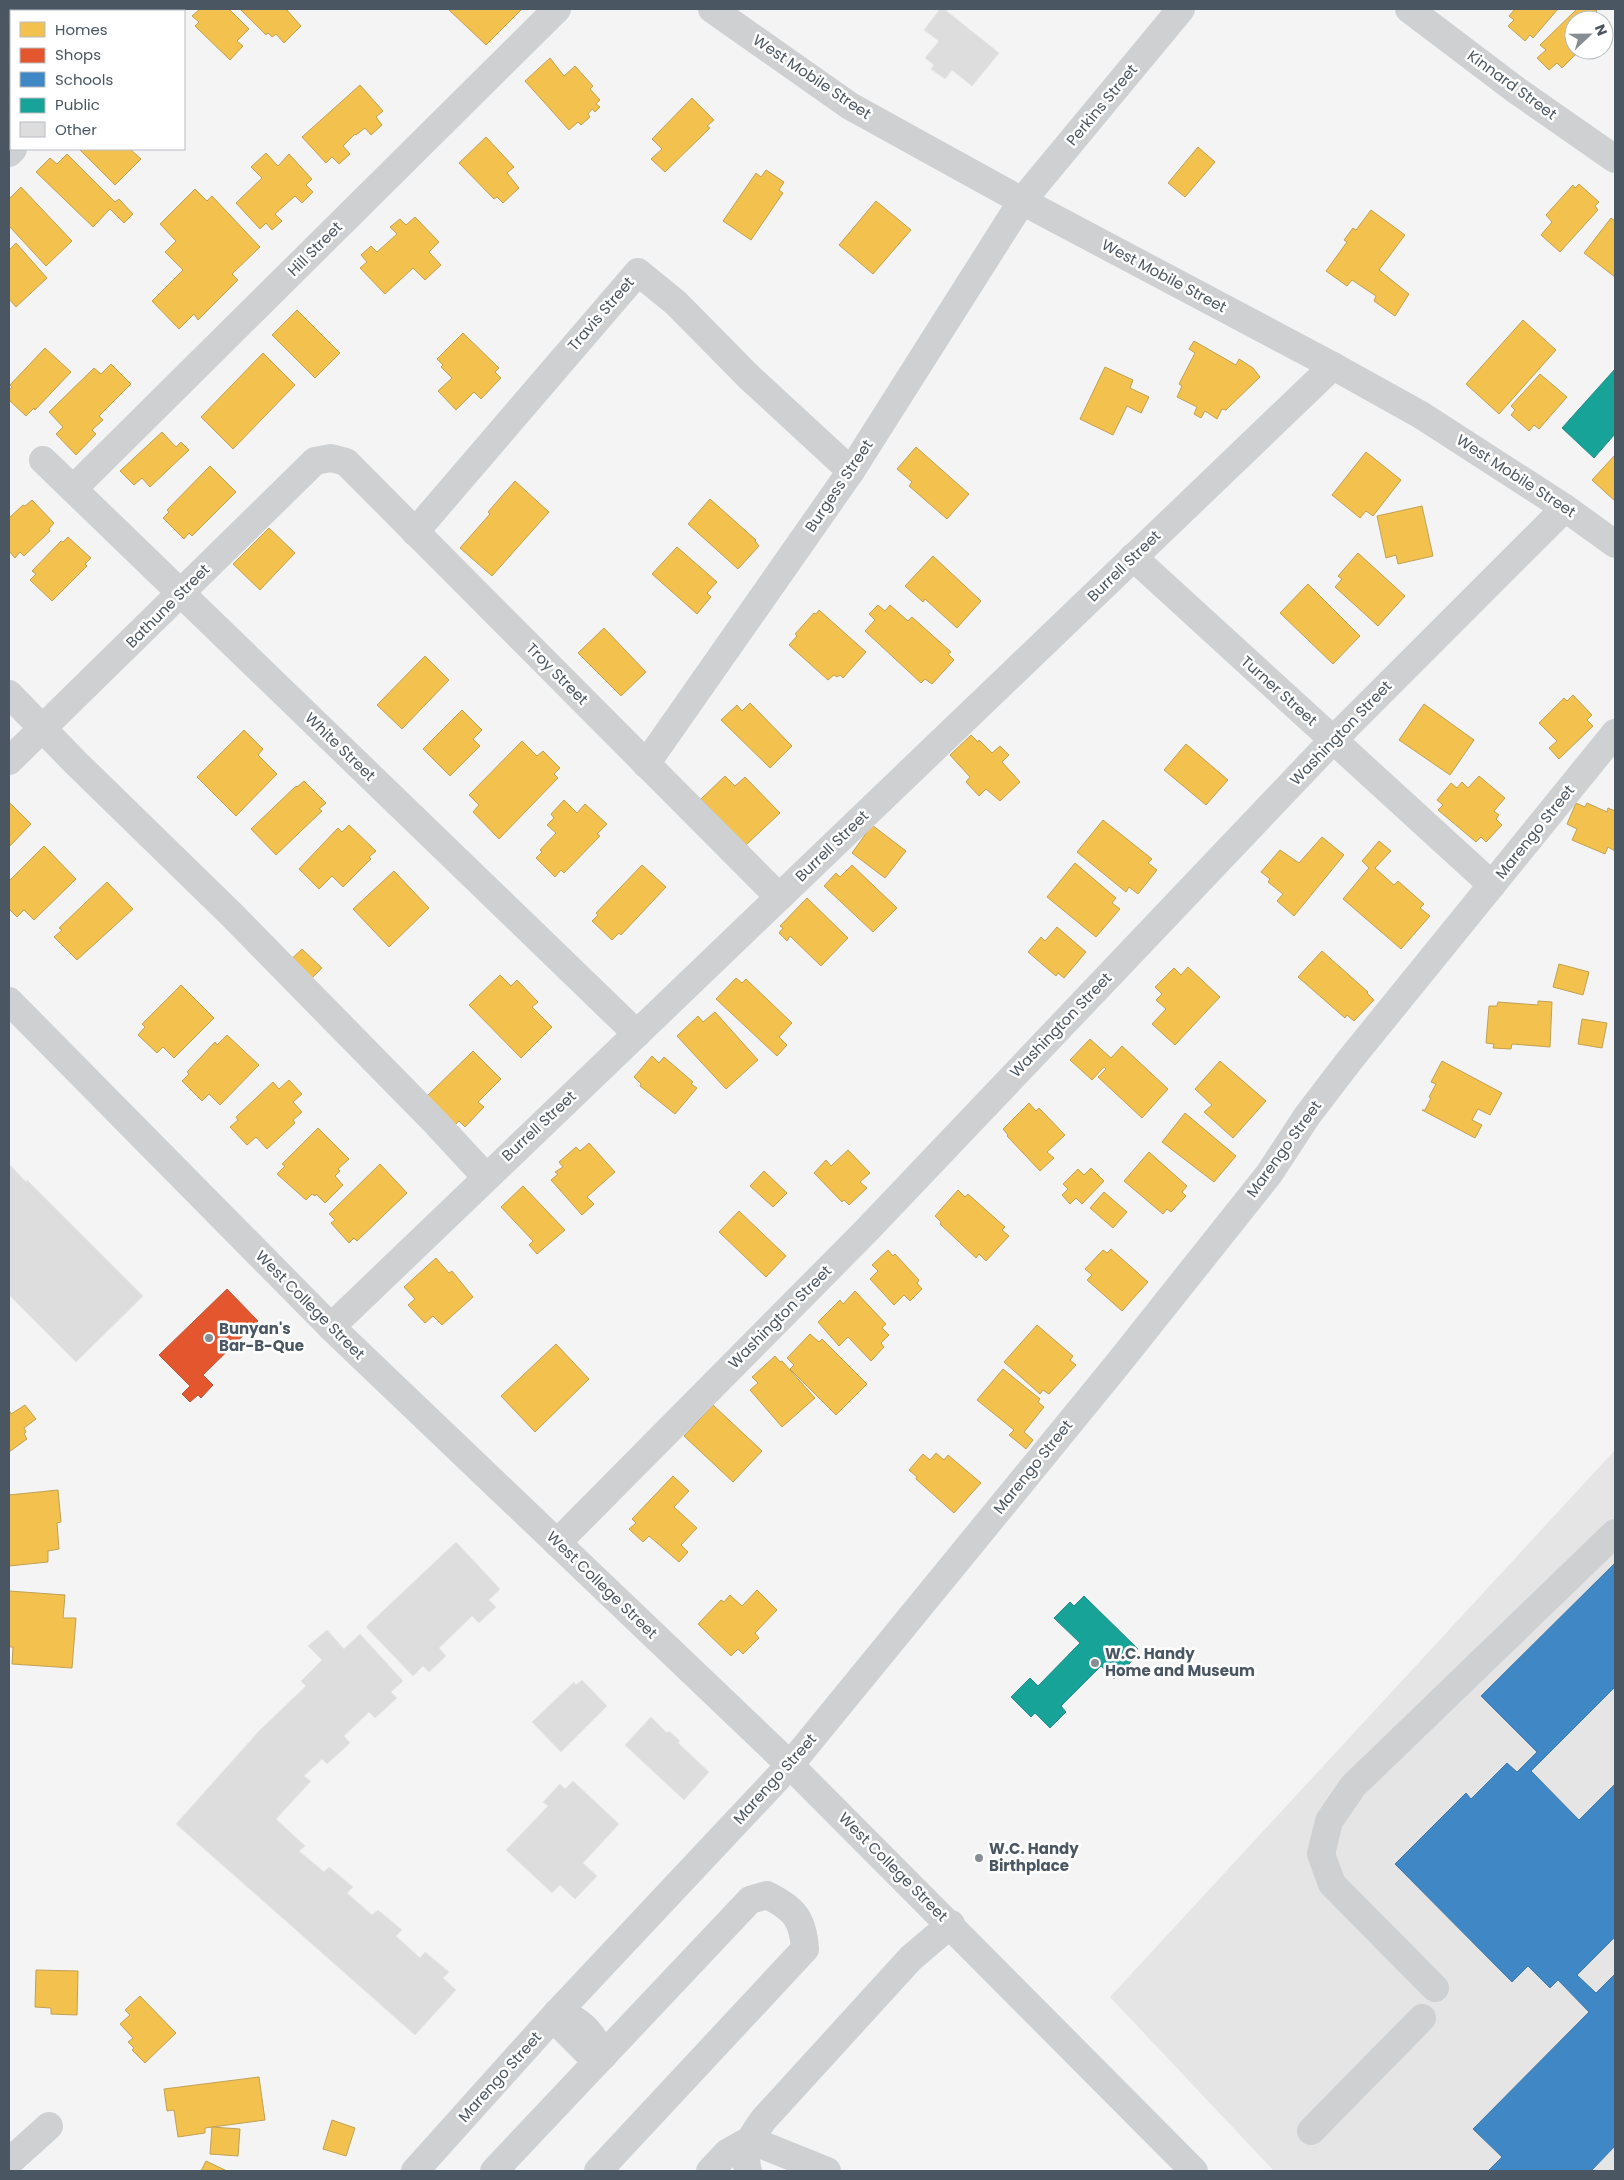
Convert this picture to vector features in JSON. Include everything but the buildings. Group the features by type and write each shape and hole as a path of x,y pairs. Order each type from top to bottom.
{"street":[{"name":"Hill Street","path":"73,489 556,9"},
{"name":"West Mobile Street","path":"712,9 850,106 1022,201 1333,366 1421,415 1565,508 1615,544"},
{"name":"Perkins Street","path":"1022,201 1181,9"},
{"name":"Kinnard Street","path":"1409,9 1516,90 1615,159"},
{"name":"Burgess Street","path":"646,764 850,470 1022,201"},
{"name":"Travis Street","path":"415,532 638,272 676,303 749,377 850,470"},
{"name":"Burrell Street","path":"331,1327 1333,366"},
{"name":"Troy Street","path":"331,458 346,462 779,897"},
{"name":"Bathune Street","path":"9,761 315,461 331,458"},
{"name":"White Street","path":"43,460 637,1034"},
{"name":"Washington Street","path":"557,1542 866,1231 1333,740 1565,508"},
{"name":"Turner Street","path":"1133,558 1492,885"},
{"path":"9,694 74,762 232,915 436,1123 486,1177"},
{"name":"Marengo Street","path":"415,2171 557,2013 790,1765 1269,1174 1307,1116 1349,1061 1615,733"},
{"name":"West College Street","path":"9,1001 331,1327 790,1765 951,1924 1194,2171"},
{"path":"1435,1988 1332,1884 1321,1854 1329,1821 1353,1786 1615,1533"},
{"path":"494,2171 750,1900 767,1895 785,1904 796,1916 804,1934 805,1949 598,2171"},
{"path":"748,2171 745,2159 750,2140 764,2119 910,1958 951,1924"},
{"path":"557,2013 572,2016 596,2040 603,2056"},
{"path":"1311,2131 1422,2018"},
{"path":"9,2162 49,2126"},
{"path":"710,2171 727,2153 750,2140"},
{"path":"750,2140 827,2171"}],"shaded area":[{"path":"1615,1450 1615,2171 1274,2171 1110,1997"}],"place":[{"name":"Bunyan's Bar-B-Que","path":"209,1338"},
{"name":"W.C. Handy Home and Museum","path":"1095,1663"},
{"name":"W.C. Handy Birthplace","path":"979,1858"}]}
